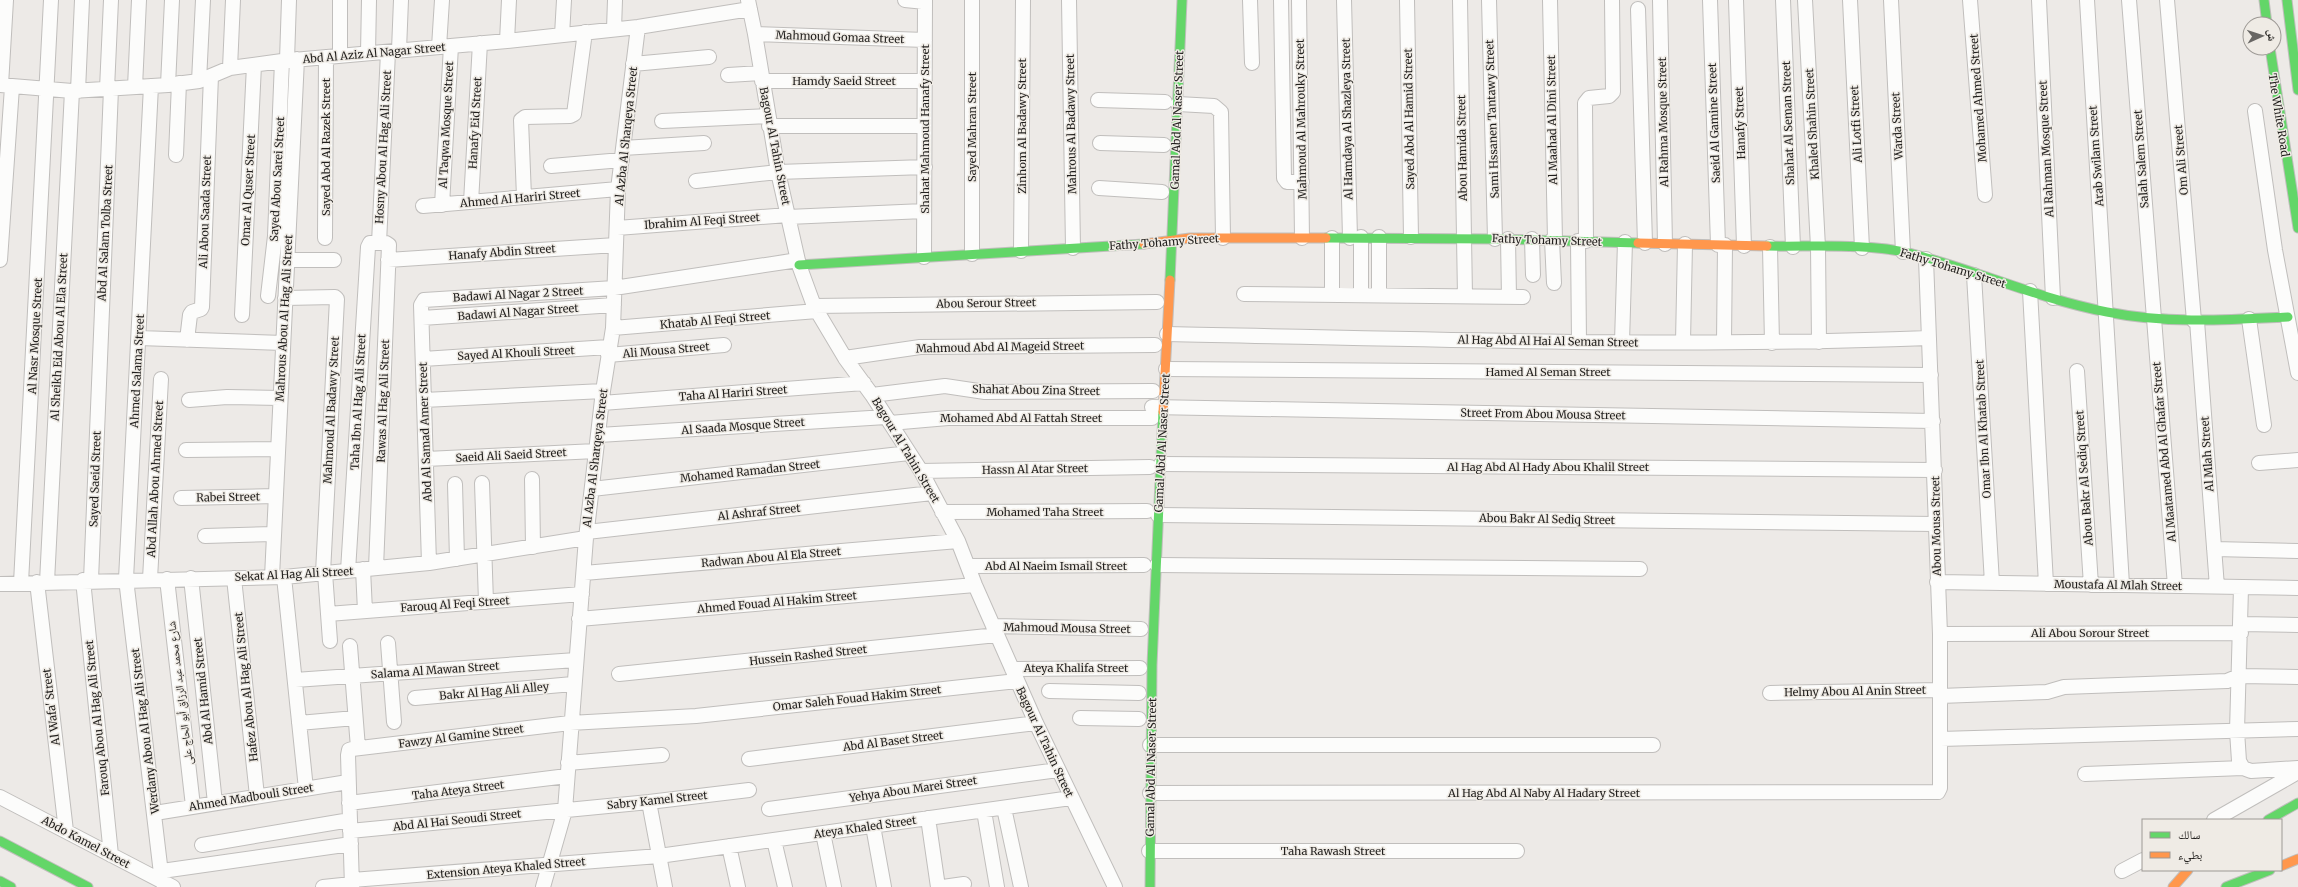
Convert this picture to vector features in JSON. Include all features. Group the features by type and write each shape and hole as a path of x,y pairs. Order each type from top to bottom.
{"main road":[{"name":"Gamal Abd Al Naser Street","path":"1155,414 1166,369 1158,342 1172,241 1168,102 1181,29 1182,0"},
{"path":"2264,0 2266,16"},
{"name":"The White Road","path":"2287,0 2298,90"},
{"path":"1168,28 1181,29"},
{"name":"The White Road","path":"2271,56 2298,228"},
{"path":"1161,228 1161,247"},
{"name":"Fathy Tohamy Street","path":"798,262 924,257 1073,248 1161,247 1172,241 1190,238 1411,237 1532,239 1770,247 1862,248 1903,252 2053,298 2106,312 2153,318 2196,321 2288,317"},
{"name":"Gamal Abd Al Naser Street","path":"1150,887 1150,745 1147,565 1155,414 1153,387"},
{"name":"Gamal Abd Al Naser Street","path":"1139,709 1140,664"},
{"path":"2270,819 2298,804"},
{"path":"0,841 88,887"},
{"path":"2282,866 2298,859"},
{"path":"2173,887 2187,871"},
{"path":"2226,887 2267,871"},
{"path":"0,881 11,887"}],"street":[{"path":"0,260 6,0"},
{"name":"Al Nasr Mosque Street","path":"22,583 48,90 51,0"},
{"name":"Al Sheikh Eid Abou Al Ela Street","path":"42,582 82,0"},
{"name":"Abd Al Salam Tolba Street","path":"98,378 112,0"},
{"path":"135,87 139,0"},
{"path":"172,0 176,155"},
{"path":"203,0 205,78"},
{"path":"230,68 233,0"},
{"path":"288,60 289,0"},
{"name":"Sayed Abd Al Razek Street","path":"325,238 333,56 340,0"},
{"path":"368,53 369,0"},
{"name":"Hosny Abou Al Hag Ali Street","path":"379,243 393,51 401,0"},
{"name":"Al Taqwa Mosque Street","path":"442,0 445,46 442,205"},
{"path":"507,41 509,0"},
{"path":"562,35 564,0"},
{"path":"614,29 615,0"},
{"path":"905,0 925,1"},
{"name":"Sayed Mahran Street","path":"972,0 972,254"},
{"name":"Zinhom Al Badawy Street","path":"1021,251 1023,0"},
{"name":"Mahrous Al Badawy Street","path":"1069,0 1073,248"},
{"path":"1250,0 1252,63"},
{"path":"1281,0 1284,178 1287,182 1302,182"},
{"name":"Mahmoud Al Mahrouky Street","path":"1299,0 1302,238"},
{"name":"Al Hamdaya Al Shazleya Street","path":"1344,0 1355,238 1361,295"},
{"name":"Sayed Abd Al Hamid Street","path":"1407,0 1411,237"},
{"name":"Abou Hamida Street","path":"1460,0 1465,296"},
{"name":"Sami Hssanen Tantawy Street","path":"1465,296 1516,297 1502,239 1489,0"},
{"name":"Al Maahad Al Dini Street","path":"1550,0 1554,283"},
{"path":"1579,342 1585,103 1589,98 1609,96 1613,92 1612,0"},
{"name":"Al Rahma Mosque Street","path":"1660,0 1665,244"},
{"name":"Saeid Al Gamine Street","path":"1710,0 1724,342"},
{"name":"Hanafy Street","path":"1736,0 1744,246"},
{"name":"Shahat Al Seman Street","path":"1783,0 1793,247"},
{"name":"Khaled Shahin Street","path":"1805,0 1818,247 1819,342"},
{"name":"Ali Lotfi Street","path":"1850,0 1862,248"},
{"name":"Warda Street","path":"1890,0 1903,252"},
{"name":"Mohamed Ahmed Street","path":"1970,0 1985,195"},
{"name":"Al Rahman Mosque Street","path":"2039,0 2053,298"},
{"name":"Arab Swilam Street","path":"2087,0 2122,585"},
{"name":"Salah Salem Street","path":"2129,0 2153,318"},
{"name":"Om Ali Street","path":"2167,0 2196,321"},
{"name":"Shahat Mahmoud Hanafy Street","path":"924,257 925,1"},
{"name":"Abd Al Aziz Al Nagar Street","path":"4,86 75,91 173,84 205,78 230,68 288,60 507,41 638,27 749,5"},
{"name":"Bagour Al Tahin Street","path":"749,5 756,34 768,121 778,172 798,262 815,308 846,358 872,394 921,471 958,541 974,585 1036,723 1115,887"},
{"path":"1638,9 1645,243"},
{"name":"Al Azba Al Sharqeya Street","path":"543,887 565,810 573,684 584,573 586,535 599,435 602,397 613,328 618,189 638,27"},
{"path":"524,198 521,120 525,117 570,116 574,114 585,32"},
{"name":"Mahmoud Gomaa Street","path":"756,34 925,40"},
{"name":"Hanafy Eid Street","path":"471,202 480,43"},
{"path":"633,64 708,57"},
{"name":"Mahrous Abou Al Hag Ali Street","path":"288,60 287,260 274,534 278,577 295,680 306,789"},
{"name":"Sayed Abou Sarei Street","path":"268,296 275,236 288,60"},
{"name":"Omar Al Quser Street","path":"242,315 254,65"},
{"name":"Hamdy Saeid Street","path":"728,75 925,81"},
{"name":"Ali Abou Saada Street","path":"187,340 190,315 202,307 205,78"},
{"name":"Ahmed Salama Street","path":"126,579 151,86"},
{"path":"1098,100 1168,102 1214,106 1221,112 1222,238"},
{"path":"2255,111 2275,250 2298,373"},
{"path":"662,121 768,121 924,126"},
{"path":"551,166 622,154 704,143"},
{"path":"1100,143 1164,145"},
{"path":"696,181 778,172 925,167"},
{"path":"1099,188 1162,191"},
{"name":"Ahmed Al Hariri Street","path":"423,206 618,189"},
{"name":"Ibrahim Al Feqi Street","path":"617,228 788,216 924,211"},
{"path":"1379,237 1379,295"},
{"path":"1332,238 1332,295"},
{"path":"1532,239 1533,275"},
{"path":"1622,342 1625,242"},
{"name":"Taha Ibn Al Hag Ali Street","path":"348,571 368,246 370,243 379,243"},
{"name":"Rawas Al Hag Ali Street","path":"365,611 370,569 388,260 388,243 379,243"},
{"path":"1682,342 1685,244"},
{"name":"Hanafy Abdin Street","path":"388,260 616,245"},
{"path":"1770,247 1772,343"},
{"name":"Abou Mousa Street","path":"1926,259 1940,634 1940,788 1938,792"},
{"path":"287,260 334,260"},
{"name":"Badawi Al Nagar 2 Street","path":"422,301 426,299 614,288 798,262"},
{"name":"Omar Ibn Al Khatab Street","path":"1974,274 1992,583"},
{"path":"2030,291 2046,584"},
{"path":"1244,294 1465,296"},
{"name":"Mahmoud Al Badawy Street","path":"285,298 335,297 337,299 324,573"},
{"name":"Abd Al Samad Amer Street","path":"422,301 429,563"},
{"name":"Abou Serour Street","path":"815,308 1157,302"},
{"name":"Badawi Al Nagar Street","path":"422,318 614,306"},
{"name":"Khatab Al Feqi Street","path":"613,328 815,308"},
{"name":"Al Maatamed Abd Al Ghafar Street","path":"2153,318 2175,586"},
{"path":"2250,319 2264,425"},
{"name":"Al Mlah Street","path":"2196,321 2217,587"},
{"path":"139,338 283,343"},
{"name":"Al Hag Abd Al Hai Al Seman Street","path":"1158,342 1772,343 1929,338"},
{"name":"Mahmoud Abd Al Mageid Street","path":"846,358 920,347 1158,342"},
{"name":"Ali Mousa Street","path":"609,351 724,345"},
{"name":"Sayed Al Khouli Street","path":"423,359 609,351"},
{"name":"Hamed Al Seman Street","path":"1166,369 1931,375"},
{"name":"Abou Bakr Al Sediq Street","path":"2077,371 2091,584"},
{"name":"Sayed Saeid Street","path":"87,580 98,378"},
{"name":"Abd Allah Abou Ahmed Street","path":"150,579 161,379"},
{"name":"Taha Al Hariri Street","path":"424,400 602,397 864,383"},
{"name":"Shahat Abou Zina Street","path":"872,394 945,386 985,392 1153,387"},
{"path":"189,400 226,397 280,398"},
{"name":"Mohamed Abd Al Fattah Street","path":"888,420 1155,414"},
{"name":"Street From Abou Mousa Street","path":"1155,414 1933,421"},
{"name":"Al Saada Mosque Street","path":"599,435 888,420"},
{"path":"186,450 278,449"},
{"name":"Saeid Ali Saeid Street","path":"426,459 596,451"},
{"name":"Mohamed Ramadan Street","path":"592,489 909,453"},
{"path":"2259,463 2298,460"},
{"name":"Al Hag Abd Al Hady Abou Khalil Street","path":"1152,467 1935,470"},
{"name":"Hassn Al Atar Street","path":"921,471 1152,467"},
{"path":"532,479 533,547"},
{"path":"482,483 486,602"},
{"path":"455,484 457,559"},
{"name":"Al Ashraf Street","path":"586,535 932,493"},
{"name":"Rabei Street","path":"181,498 276,496"},
{"name":"Mohamed Taha Street","path":"942,512 1150,512"},
{"name":"Abou Bakr Al Sediq Street","path":"1150,512 1936,524"},
{"path":"205,536 274,534"},
{"name":"Sekat Al Hag Ali Street","path":"0,584 126,579 278,577 429,563 533,547 586,535"},
{"name":"Radwan Abou Al Ela Street","path":"584,573 958,541"},
{"path":"2214,549 2298,551"},
{"name":"Abd Al Naeim Ismail Street","path":"968,566 1147,565 1640,569"},
{"path":"324,573 330,641"},
{"name":"Abd Al Hamid Street","path":"192,578 215,803"},
{"name":"Hafez Abou Al Hag Ali Street","path":"234,578 257,796"},
{"name":"Werdany Abou Al Hag Ali Street","path":"126,579 155,813 166,880"},
{"name":"شارع محمد عبد الرزاق أبو الحاج على","path":"167,579 193,806"},
{"name":"Farouq Abou Al Hag Ali Street","path":"87,580 111,855"},
{"name":"Al Wafa' Street","path":"42,582 66,831"},
{"name":"Moustafa Al Mlah Street","path":"1938,582 2298,588"},
{"name":"Ahmed Fouad Al Hakim Street","path":"579,619 974,585"},
{"path":"2241,588 2237,731 2239,762 2243,768"},
{"name":"Farouq Al Feqi Street","path":"328,614 582,594"},
{"name":"Ali Abou Sorour Street","path":"1940,634 2240,628 2298,625"},
{"name":"Mahmoud Mousa Street","path":"995,631 1141,629"},
{"name":"Hussein Rashed Street","path":"619,674 995,631"},
{"path":"388,643 394,722"},
{"path":"350,646 355,718 355,748 348,752 352,884"},
{"name":"Salama Al Mawan Street","path":"295,680 576,660"},
{"name":"Ateya Khalifa Street","path":"1015,675 1140,664"},
{"name":"Omar Saleh Fouad Hakim Street","path":"570,724 696,716 1015,675"},
{"name":"Helmy Abou Al Anin Street","path":"1770,693 2047,692 2064,687 2227,681 2239,676 2298,677"},
{"name":"Bakr Al Hag Ali Alley","path":"415,698 573,684"},
{"path":"1049,691 1139,709"},
{"path":"1080,718 1139,709"},
{"path":"300,723 355,718"},
{"name":"Abd Al Baset Street","path":"749,759 1036,723"},
{"name":"Fawzy Al Gamine Street","path":"355,748 570,724"},
{"path":"1940,739 2298,729"},
{"path":"1150,745 1653,745"},
{"name":"Taha Ateya Street","path":"349,803 662,755"},
{"path":"2086,774 2243,768 2251,771 2298,768"},
{"name":"Yehya Abou Marei Street","path":"769,809 1058,770"},
{"path":"2216,819 2298,772"},
{"name":"Ahmed Madbouli Street","path":"155,813 348,782"},
{"name":"Sabry Kamel Street","path":"565,810 749,790"},
{"name":"Al Hag Abd Al Naby Al Hadary Street","path":"1150,793 1938,792"},
{"name":"Abdo Kamel Street","path":"0,795 111,855 166,880"},
{"name":"Ateya Khaled Street","path":"660,856 1071,798"},
{"path":"649,802 666,887"},
{"path":"1004,808 1021,887"},
{"name":"Abd Al Hai Seoudi Street","path":"350,831 565,810"},
{"path":"984,811 997,887"},
{"path":"928,818 938,887"},
{"path":"874,826 884,887"},
{"path":"202,845 350,831"},
{"path":"166,880 350,831"},
{"path":"823,833 834,887"},
{"path":"774,840 785,887"},
{"path":"729,846 738,887"},
{"name":"Taha Rawash Street","path":"1149,851 1517,851"},
{"name":"Extension Ateya Khaled Street","path":"323,887 549,865 660,856"},
{"path":"2122,871 2142,861"},
{"path":"943,887 964,884"}],"traffic: fast":[{"path":"1170,280 1182,0"},
{"path":"2264,0 2266,16"},
{"path":"2287,0 2298,90"},
{"path":"2271,56 2298,228"},
{"path":"1326,238 1495,239 1638,243"},
{"path":"799,265 1144,244"},
{"path":"1767,246 1839,246 1876,248 1909,253 2057,300 2130,316 2175,320 2288,317"},
{"path":"1150,887 1152,665 1163,412"},
{"path":"2270,819 2298,803"},
{"path":"0,841 88,887"},
{"path":"2226,887 2267,871"},
{"path":"0,881 11,887"}],"traffic: slow":[{"path":"1144,244 1190,238 1326,238"},
{"path":"1638,243 1767,246"},
{"path":"1163,412 1170,280"},
{"path":"2282,866 2298,859"},
{"path":"2173,887 2187,871"}]}
